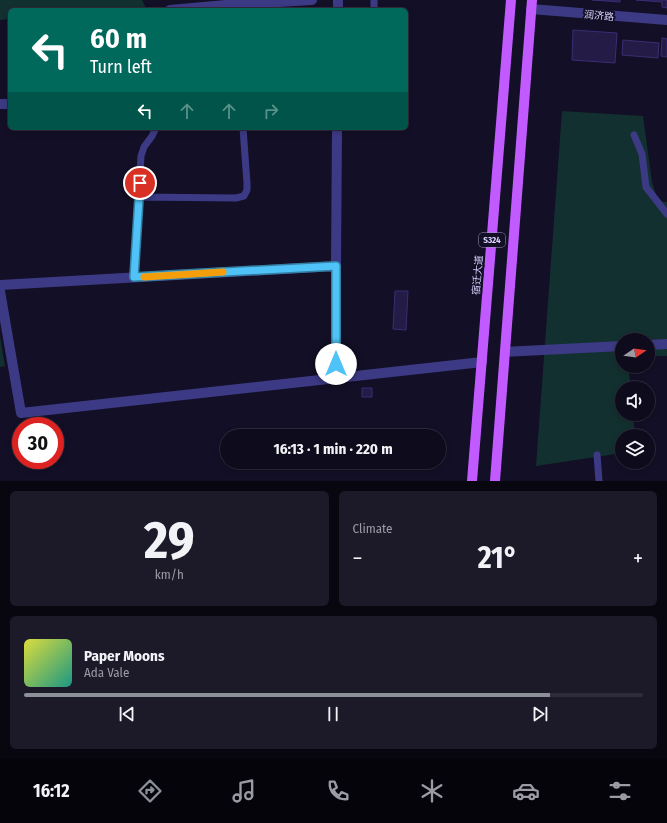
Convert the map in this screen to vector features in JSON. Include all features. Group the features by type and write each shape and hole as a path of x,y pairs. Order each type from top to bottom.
{"main road":[{"name":"宿迁大道","path":"472,481 511,0"},
{"name":"S324","path":"495,481 532,5"}],"street":[{"path":"184,8 226,2 312,0"},
{"name":"润济路","path":"532,5 667,20"},
{"path":"336,379 337,130"},
{"path":"0,285 336,266"},
{"path":"0,291 21,413 482,362"},
{"path":"655,345 667,344"},
{"path":"505,352 615,346"}],"lane":[{"path":"134,277 141,156 144,147 155,130"},
{"path":"139,197 236,198 244,196 247,190 247,182 243,130"},
{"path":"634,135 642,154 646,187 667,214"},
{"path":"597,455 599,481"}],"green space":[{"path":"0,0 142,0 146,8 8,8 8,19 0,20"},
{"path":"562,111 643,116 652,182 658,202 667,202 667,356 655,356 655,333 615,333 615,373 629,373 630,381 615,381 615,421 634,421 634,429 615,429 615,454 536,466"},
{"path":"0,337 5,366 0,367"}],"building":[{"path":"592,0 620,0 620,2"},
{"path":"636,0 667,0 667,8 662,7 662,2"},
{"path":"573,30 617,33 615,63 572,60"},
{"path":"662,38 667,39 667,57 661,56"},
{"path":"623,40 659,43 658,58 622,55"},
{"path":"395,291 408,291 406,330 393,329"},
{"path":"362,388 372,388 372,397 362,397"}],"slow traffic":[{"path":"144,277 223,272"}],"route":[{"path":"140,183 134,277 336,266 336,364"}]}
